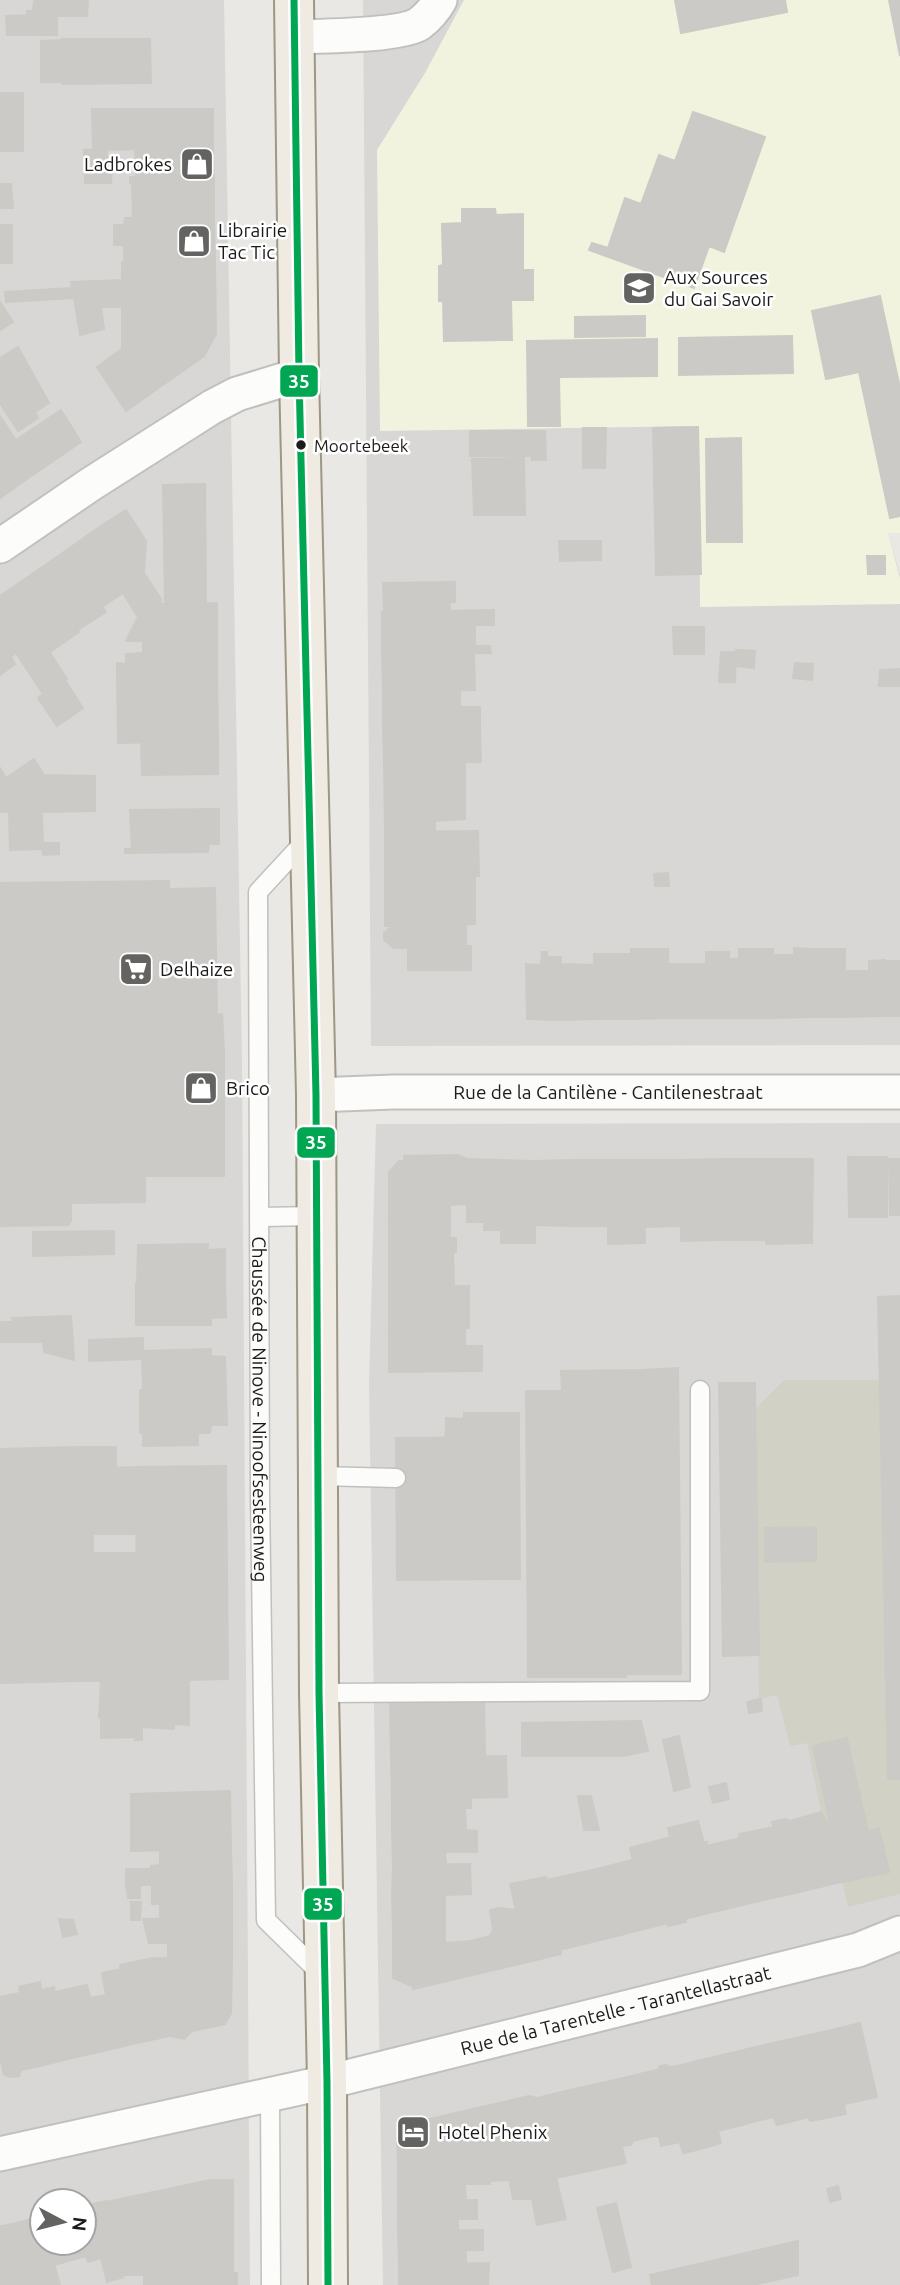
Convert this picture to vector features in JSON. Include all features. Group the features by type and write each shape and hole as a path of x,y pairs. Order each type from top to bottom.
{"main road":[{"path":"295,18 299,375 316,1095 328,2285"}],"street":[{"path":"295,18 384,32 417,25 436,8 440,0"},
{"path":"0,546 212,407 237,394 299,375"},
{"name":"Rue de la Cantilène - Cantilenestraat","path":"316,1095 393,1092 900,1092"},
{"name":"Rue de la Tarentelle - Tarantellastraat","path":"0,2154 327,2082 858,1950 900,1933"}],"lane":[{"name":"Chaussée de Ninove - Ninoofsesteenweg","path":"309,837 258,892 260,1496 266,1920 324,1977"},
{"path":"260,1217 317,1216"},
{"path":"320,1693 700,1690 700,1390"},
{"path":"320,1476 396,1478"},
{"path":"270,2094 271,2285"}],"shaded area":[{"path":"0,0 224,0 242,1063 250,2285 0,2285"},
{"path":"363,0 900,0 900,533 888,533 900,575 900,1045 371,1046"},
{"name":"Aux Sources du Gai Savoir","path":"464,0 900,0 900,533 888,533 900,578 900,604 700,607 699,426 380,431 377,150 425,73"},
{"path":"900,1123 900,2285 383,2285 369,1384 376,1124"},
{"path":"784,1380 900,1380 900,1894 848,1907 829,1825 821,1812 807,1743 790,1746 777,1695 759,1699 756,1408"}],"building":[{"path":"88,0 87,16 27,15 27,11 33,11 34,1"},
{"path":"675,0 785,0 787,12 681,33"},
{"path":"889,0 900,0 900,56"},
{"path":"57,14 57,35 7,35 6,16"},
{"path":"62,39 150,39 151,83 62,84"},
{"path":"63,40 62,82 41,82 41,41"},
{"path":"0,93 23,93 23,151 0,151"},
{"path":"92,109 213,109 213,148 93,150"},
{"path":"693,112 765,137 724,252 709,246 694,288 589,250 592,243 608,248 625,198 641,204 659,155 675,161"},
{"path":"213,148 214,182 130,183 130,177 136,177 135,149"},
{"path":"107,149 107,162 112,162 111,183 85,183 84,150"},
{"path":"214,182 214,224 124,225 125,218 133,218 132,183"},
{"path":"0,184 11,184 13,208 0,208"},
{"path":"462,209 495,209 496,215 523,214 523,270 533,270 533,300 511,300 512,340 444,341 443,301 439,301 439,266 443,265 442,224 462,223"},
{"path":"214,224 215,262 124,262 124,245 114,245 114,225"},
{"path":"0,225 12,225 12,263 0,263"},
{"path":"122,262 215,262 216,334 204,356 164,384 139,348 122,349"},
{"path":"122,280 122,307 101,307 104,329 80,335 74,298 6,302 5,292 72,288 71,282"},
{"path":"880,296 900,388 900,516 890,518 859,372 826,379 812,311"},
{"path":"0,302 13,322 0,330"},
{"path":"645,316 645,336 575,337 575,317"},
{"path":"792,336 793,373 679,375 679,338"},
{"path":"657,339 657,376 559,377 560,426 528,426 527,341"},
{"path":"18,347 49,403 35,412 38,418 18,431 0,403 0,358"},
{"path":"139,348 164,384 126,411 97,367 122,349"},
{"path":"61,410 81,442 37,472 16,440"},
{"path":"0,416 37,472 0,498"},
{"path":"698,427 701,574 656,575 653,428"},
{"path":"583,428 606,428 605,468 583,468"},
{"path":"470,431 545,431 546,460 532,460 532,456 470,456"},
{"path":"741,438 742,542 707,542 706,439"},
{"path":"524,458 525,515 474,515 472,459"},
{"path":"205,484 206,603 165,604 163,485"},
{"path":"126,510 146,541 144,573 129,583 95,530"},
{"path":"95,530 143,607 138,617 123,593 103,606 67,550"},
{"path":"559,541 601,541 601,560 560,561"},
{"path":"67,550 106,612 78,630 38,570"},
{"path":"867,556 885,556 885,574 868,574"},
{"path":"38,570 79,632 50,652 9,590"},
{"path":"144,573 161,599 160,604 217,603 217,641 126,641 143,607 129,583"},
{"path":"455,582 455,602 450,602 450,611 384,612 383,583"},
{"path":"9,590 83,708 57,726 38,698 43,694 16,653 11,657 0,640 0,596"},
{"path":"494,610 494,625 475,625 475,646 490,646 491,653 382,654 382,612"},
{"path":"673,627 704,627 704,654 674,654"},
{"path":"0,640 15,664 0,675"},
{"path":"143,641 217,641 217,672 117,673 117,663 126,664 126,654 143,653"},
{"path":"736,650 755,651 754,668 735,666"},
{"path":"721,652 736,652 735,682 719,682"},
{"path":"474,653 475,690 383,692 382,654"},
{"path":"795,663 813,664 812,680 793,678"},
{"path":"900,669 900,686 879,686 880,670"},
{"path":"217,672 218,741 118,743 117,673"},
{"path":"460,691 460,707 480,707 480,726 383,728 383,692"},
{"path":"480,726 481,762 384,762 383,728"},
{"path":"218,741 218,774 142,775 141,742"},
{"path":"34,759 44,775 42,812 28,811 6,778"},
{"path":"384,762 465,762 465,819 435,821 435,831 385,832"},
{"path":"0,768 6,778 28,811 0,812"},
{"path":"44,775 95,776 95,811 42,812"},
{"path":"219,809 219,844 209,844 208,852 125,853 125,849 132,849 130,810"},
{"path":"9,812 42,812 43,849 10,850"},
{"path":"478,831 479,876 385,877 385,832"},
{"path":"42,843 59,843 59,854 43,855"},
{"path":"668,873 669,886 655,886 654,874"},
{"path":"475,876 475,924 385,926 385,877"},
{"path":"169,881 169,889 215,888 217,1015 222,1014 224,1051 0,1051 0,883"},
{"path":"466,924 466,946 471,946 471,970 408,970 408,948 394,948 384,940 384,933 391,927"},
{"path":"794,948 808,949 809,1017 773,1018 773,955 794,955"},
{"path":"631,949 668,949 669,1018 631,1019"},
{"path":"739,949 773,949 773,1018 739,1018"},
{"path":"808,949 845,949 845,1017 809,1017"},
{"path":"542,952 547,952 547,957 561,957 560,1020 527,1019 526,964 541,965"},
{"path":"706,952 729,952 729,959 739,959 739,1018 706,1018"},
{"path":"594,954 631,954 631,1019 595,1019"},
{"path":"885,960 884,1016 845,1017 845,971 869,971 869,961"},
{"path":"885,961 900,961 900,1016 884,1016"},
{"path":"561,964 594,965 595,1019 560,1020"},
{"path":"668,964 706,964 706,1018 669,1018"},
{"path":"0,1051 169,1051 169,1072 87,1072 88,1066 0,1067"},
{"path":"169,1051 224,1051 224,1118 0,1119 0,1067 88,1066 87,1072 169,1072"},
{"path":"224,1118 224,1176 0,1176 0,1119"},
{"path":"457,1155 467,1159 467,1204 450,1205 450,1219 389,1220 389,1172 399,1161 404,1161 404,1156"},
{"path":"848,1157 887,1157 887,1217 849,1217"},
{"path":"467,1159 501,1160 500,1230 484,1230 484,1222 467,1222"},
{"path":"720,1159 721,1240 681,1241 680,1160"},
{"path":"720,1159 766,1159 766,1240 721,1240"},
{"path":"766,1159 813,1159 812,1243 766,1244"},
{"path":"889,1159 900,1159 900,1215 890,1215"},
{"path":"501,1160 535,1161 535,1243 501,1243"},
{"path":"572,1160 571,1226 535,1225 535,1161"},
{"path":"572,1160 608,1160 608,1226 571,1226"},
{"path":"608,1160 644,1160 645,1243 608,1244"},
{"path":"644,1160 680,1160 681,1226 644,1227"},
{"path":"0,1176 145,1176 145,1202 71,1203 71,1221 68,1225 0,1226"},
{"path":"450,1219 450,1238 456,1238 456,1252 389,1253 389,1220"},
{"path":"114,1231 114,1254 33,1256 33,1232"},
{"path":"208,1244 207,1250 225,1249 225,1283 137,1284 138,1245"},
{"path":"453,1252 454,1286 389,1287 389,1253"},
{"path":"136,1283 225,1283 226,1317 211,1318 211,1325 136,1325"},
{"path":"469,1286 469,1328 389,1330 389,1287"},
{"path":"900,1296 900,1779 888,1779 878,1297"},
{"path":"71,1316 73,1342 0,1342 0,1322 13,1322 12,1318"},
{"path":"465,1328 465,1346 482,1346 482,1371 389,1372 389,1330"},
{"path":"143,1338 143,1359 89,1361 89,1340"},
{"path":"73,1342 74,1360 44,1352 43,1343"},
{"path":"211,1349 211,1356 225,1357 226,1390 143,1390 142,1351"},
{"path":"678,1368 681,1674 646,1674 642,1370"},
{"path":"642,1370 646,1674 626,1674 626,1677 528,1677 526,1391 562,1391 561,1371"},
{"path":"719,1383 755,1383 759,1655 723,1656"},
{"path":"140,1390 226,1390 227,1425 211,1425 210,1433 140,1433"},
{"path":"464,1413 519,1413 519,1462 507,1461 508,1455 445,1456 446,1418 464,1419"},
{"path":"143,1433 198,1433 198,1445 143,1446"},
{"path":"519,1437 520,1579 397,1580 396,1438"},
{"path":"74,1447 116,1447 116,1468 74,1469"},
{"path":"74,1447 74,1516 0,1518 0,1449"},
{"path":"226,1466 228,1679 144,1681 145,1659 137,1659 136,1467"},
{"path":"136,1467 136,1534 93,1534 93,1553 136,1553 137,1659 145,1659 144,1681 77,1681 74,1469"},
{"path":"74,1516 77,1681 0,1683 0,1518"},
{"path":"816,1527 816,1561 765,1562 765,1528"},
{"path":"101,1681 189,1681 189,1725 174,1724 174,1729 142,1727 142,1740 135,1740 136,1737 101,1738"},
{"path":"484,1697 485,1756 391,1758 390,1699"},
{"path":"761,1699 762,1711 749,1713 747,1702"},
{"path":"641,1721 648,1751 623,1756 522,1756 522,1723"},
{"path":"679,1736 690,1787 674,1791 663,1740"},
{"path":"847,1738 868,1831 879,1828 889,1872 843,1882 813,1746"},
{"path":"506,1756 507,1797 392,1799 391,1758"},
{"path":"726,1783 729,1799 713,1803 709,1787"},
{"path":"230,1791 231,1849 131,1851 131,1794"},
{"path":"578,1796 591,1796 599,1830 584,1830"},
{"path":"471,1797 471,1808 465,1808 466,1830 392,1833 392,1799"},
{"path":"821,1812 829,1825 841,1882 791,1894 772,1822 786,1819 790,1821"},
{"path":"698,1821 704,1843 707,1842 705,1849 720,1908 689,1918 667,1838 670,1837 668,1828"},
{"path":"774,1827 791,1894 755,1902 739,1834"},
{"path":"477,1831 477,1852 445,1852 446,1864 393,1865 392,1833"},
{"path":"667,1838 689,1918 685,1919 686,1922 648,1928 630,1848"},
{"path":"740,1838 755,1902 717,1911 716,1909 720,1908 706,1846"},
{"path":"231,1849 232,1883 152,1885 151,1866 160,1865 160,1850"},
{"path":"632,1860 648,1928 613,1937 597,1869"},
{"path":"470,1864 471,1894 392,1897 393,1865"},
{"path":"126,1869 152,1869 152,1885 126,1885"},
{"path":"597,1869 613,1937 563,1949 547,1880"},
{"path":"546,1877 563,1949 560,1949 561,1954 528,1962 510,1884"},
{"path":"232,1883 232,1918 160,1919 160,1904 152,1904 152,1885"},
{"path":"126,1885 140,1885 140,1898 128,1898"},
{"path":"445,1895 445,1926 393,1928 392,1897"},
{"path":"131,1902 141,1902 140,1920 131,1920"},
{"path":"490,1910 516,1910 528,1962 477,1974 471,1941 490,1936 493,1930"},
{"path":"232,1918 232,1959 168,1959 168,1943 149,1943 143,1919"},
{"path":"59,1919 73,1920 77,1934 63,1937"},
{"path":"445,1926 445,1943 471,1941 477,1974 413,1989 412,1986 393,1978 393,1928"},
{"path":"153,1958 170,2036 137,2043 120,1965"},
{"path":"153,1958 232,1959 231,2013 225,2024 192,2031 184,2039 170,2036"},
{"path":"121,1969 137,2043 103,2051 90,1998 106,1995 102,1973"},
{"path":"40,1982 41,1990 54,1987 68,2059 36,2067 19,1987"},
{"path":"87,1985 103,2051 68,2059 55,1992"},
{"path":"20,1993 36,2067 21,2070 19,2076 11,2077 4,2075 0,2057 0,1997"},
{"path":"860,2023 877,2097 844,2104 827,2031"},
{"path":"827,2031 846,2114 810,2121 791,2039"},
{"path":"791,2039 809,2117 777,2125 756,2047"},
{"path":"756,2047 773,2117 730,2128 714,2057"},
{"path":"714,2057 730,2128 718,2131 721,2143 697,2150 677,2066"},
{"path":"666,2065 677,2066 697,2150 683,2153 680,2142 661,2146 644,2073"},
{"path":"644,2073 658,2135 622,2146 606,2082"},
{"path":"606,2082 626,2163 589,2171 570,2090"},
{"path":"570,2090 589,2171 555,2178 537,2098"},
{"path":"529,2096 537,2098 566,2219 537,2225 532,2199 513,2199 509,2180 490,2181 490,2166 398,2166 397,2135 404,2125"},
{"path":"398,2166 490,2166 490,2184 465,2184 466,2200 398,2201"},
{"path":"210,2180 233,2180 233,2273 123,2275 106,2202"},
{"path":"838,2186 841,2199 830,2202 827,2189"},
{"path":"477,2200 477,2219 458,2219 458,2231 398,2231 398,2201"},
{"path":"106,2201 123,2277 107,2282 101,2258 88,2262 86,2257 98,2257 98,2203"},
{"path":"616,2203 631,2267 613,2272 597,2208"},
{"path":"28,2220 28,2257 52,2257 60,2285 20,2285 3,2226"},
{"path":"0,2226 3,2226 20,2285 0,2285"},
{"path":"483,2230 483,2250 466,2250 466,2263 399,2265 398,2231"},
{"path":"798,2241 798,2275 753,2285 652,2285 650,2275"},
{"path":"52,2257 82,2257 54,2265"},
{"path":"489,2263 488,2285 399,2285 399,2265"},
{"path":"237,2273 237,2285 144,2285 144,2275"}],"transit line":[{"name":"35","path":"294,0 299,375 316,1095 319,1693 328,2285"}],"place":[{"name":"Ladbrokes","path":"197,164"},
{"name":"Librairie Tac Tic","path":"194,241"},
{"name":"Aux Sources du Gai Savoir","path":"639,288"},
{"name":"Moortebeek","path":"301,445"},
{"name":"Delhaize","path":"136,969"},
{"name":"Brico","path":"201,1088"},
{"name":"Hotel Phenix","path":"413,2132"}]}
